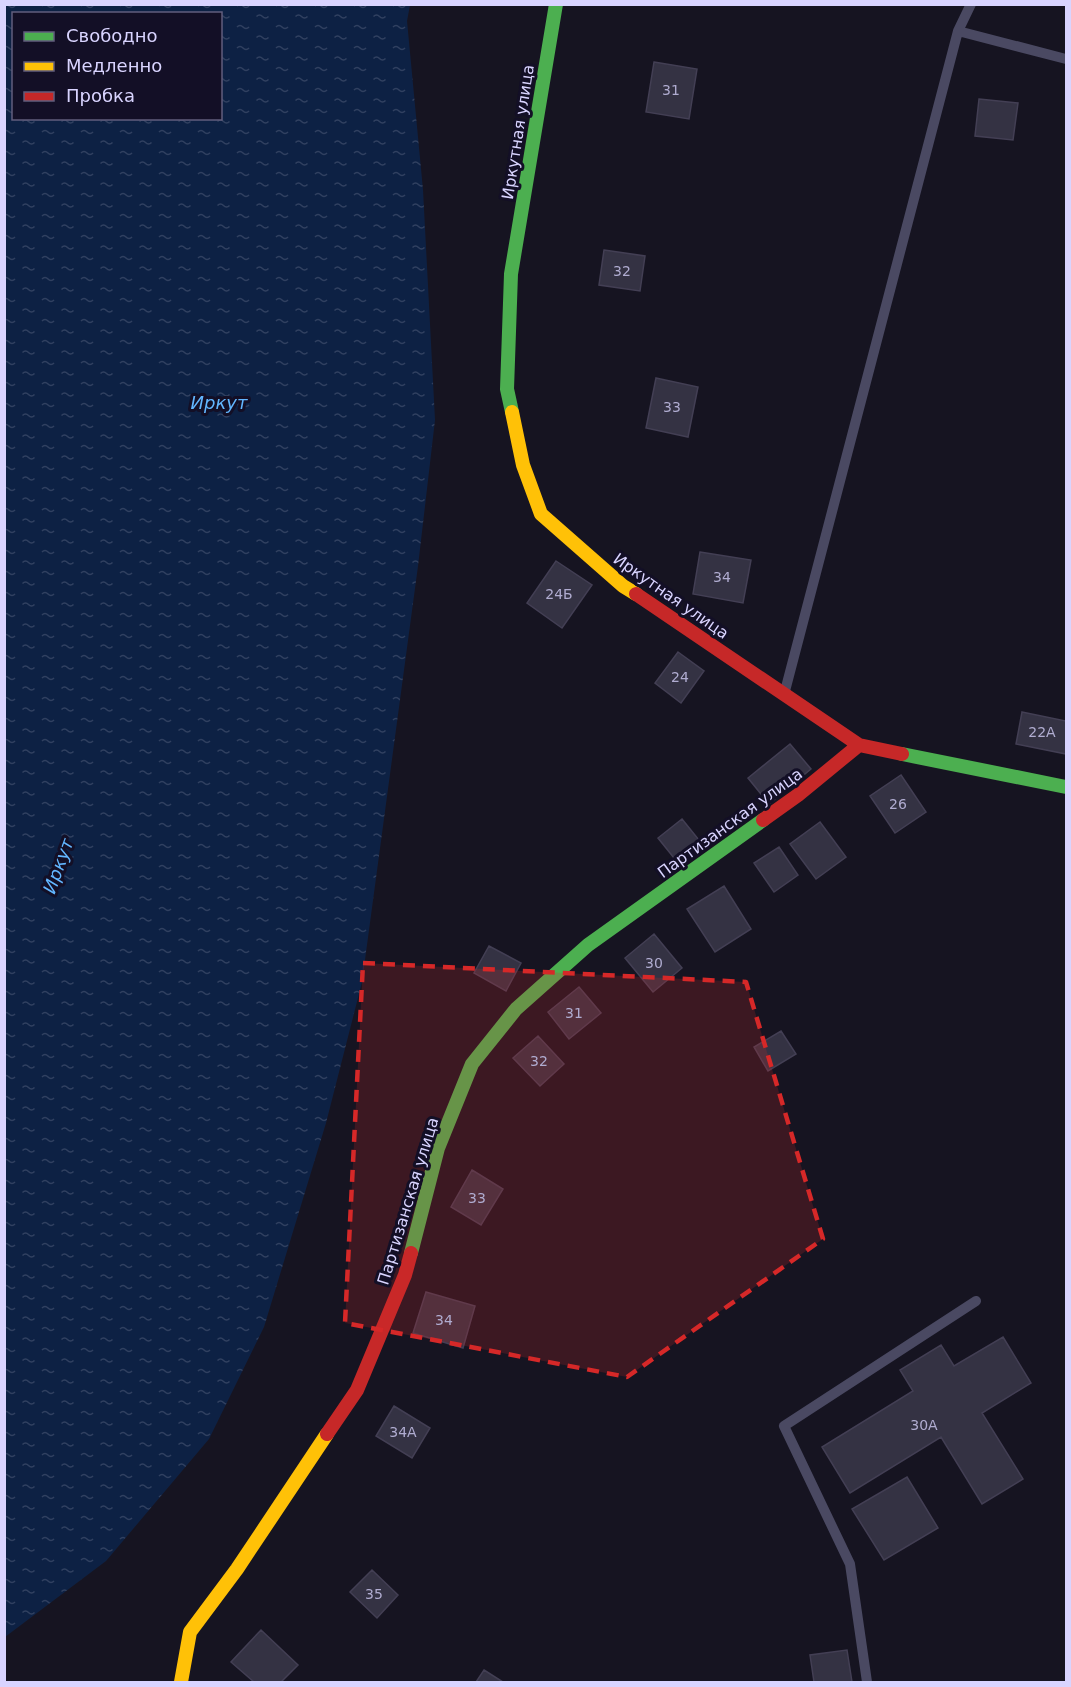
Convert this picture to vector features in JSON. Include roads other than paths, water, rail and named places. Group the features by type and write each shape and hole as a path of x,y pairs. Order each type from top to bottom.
{"street":[{"name":"Иркутная улица","path":"556,4 511,274 507,389 523,465 541,514 623,586 859,745"},
{"path":"859,745 1066,787"},
{"name":"Партизанская улица","path":"181,1683 190,1632 237,1569 357,1390 405,1275 438,1148 472,1064 516,1009 588,945 798,795 859,745"}],"lane":[{"path":"784,694 958,31 971,4"},
{"path":"958,31 1066,59"},
{"path":"867,1683 850,1564 784,1426 976,1301"}],"water":[{"name":"Иркут","path":"5,4 410,5 407,21 423,190 435,420 418,566 362,982 326,1123 264,1327 209,1439 106,1561 5,1637"}]}
